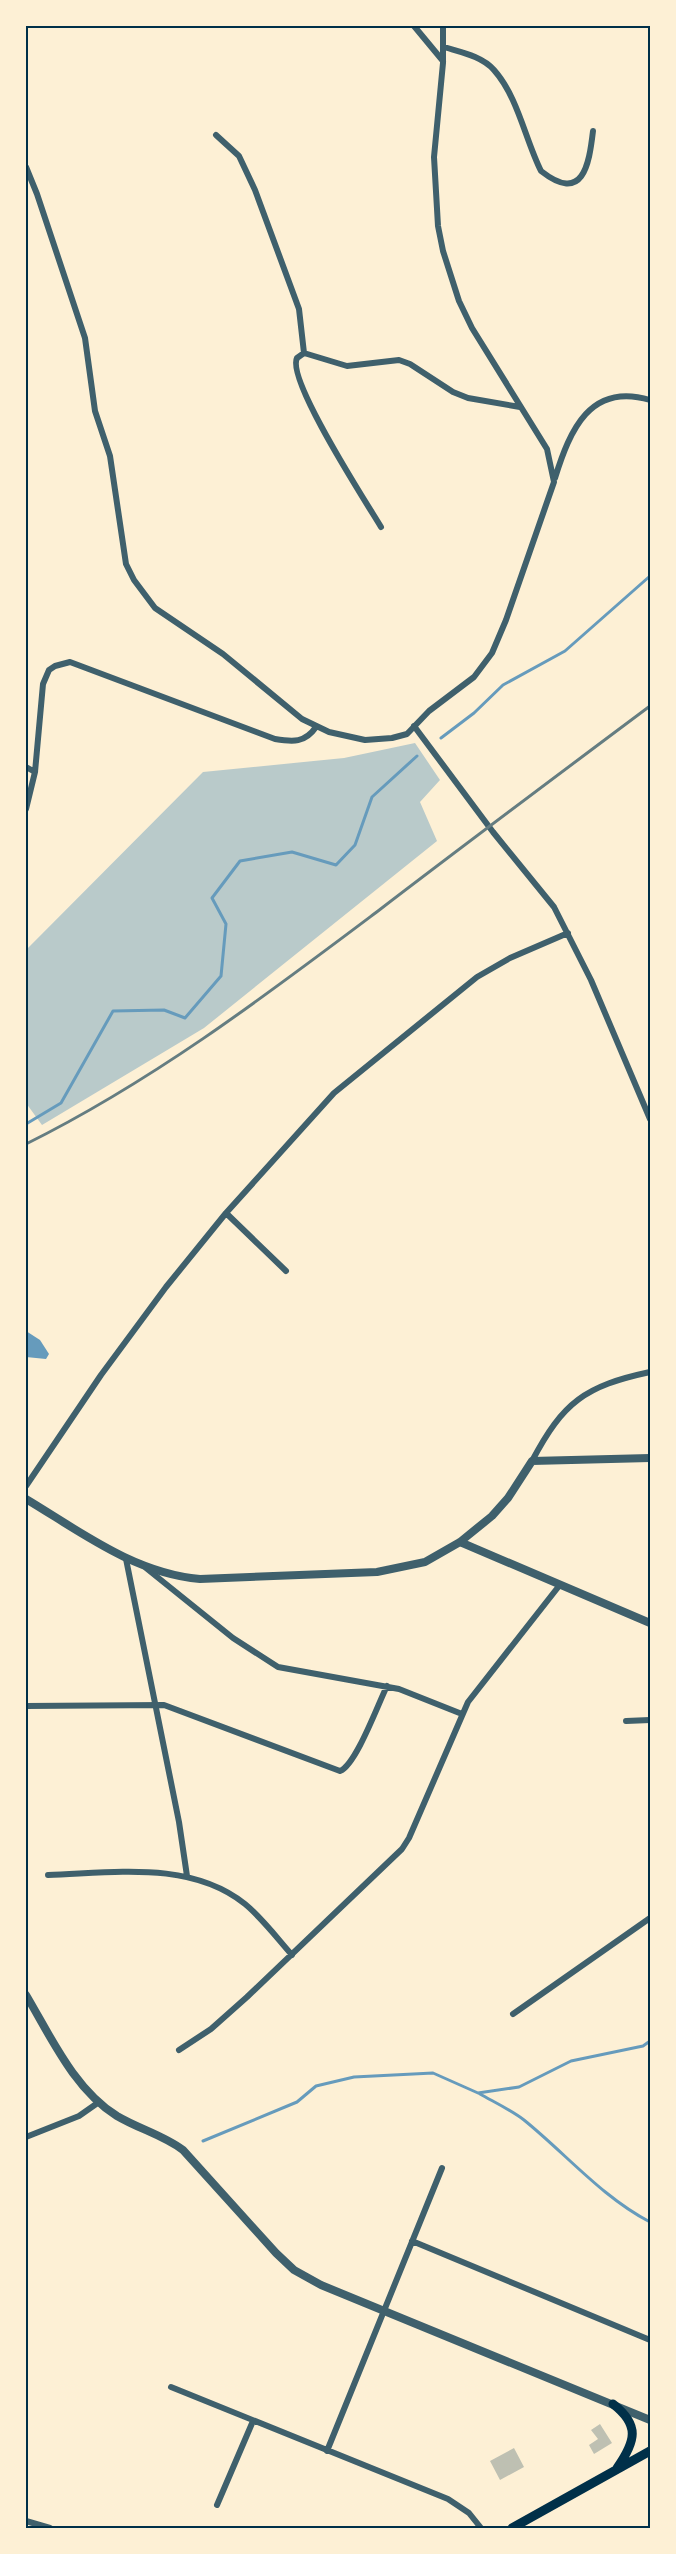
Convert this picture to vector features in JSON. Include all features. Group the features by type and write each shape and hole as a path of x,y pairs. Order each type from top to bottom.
{"main road":[{"path":"613,2404 626,2414 632,2427 631,2440 625,2457 615,2470"},
{"path":"512,2529 651,2451"}],"street":[{"path":"414,26 443,62"},
{"path":"443,26 443,62 434,157 436,208 443,251 459,301 472,328 547,449 554,482"},
{"path":"444,46 475,56 494,69 509,95 541,171 552,179 563,184 581,178 589,164 593,131"},
{"path":"216,135 238,156 255,190 299,309 304,353"},
{"path":"26,167 38,194 85,338 95,411 110,456 126,564 134,580 155,608 223,654 294,713 316,727 329,732 376,740 407,734 460,689 486,662 506,620 571,433 599,402 620,396 651,400"},
{"path":"304,353 347,366 399,360 410,364 453,392 468,398 520,407"},
{"path":"304,353 297,358 294,369 332,445 381,527"},
{"path":"26,809 35,772 43,684 49,670 62,663 70,662 106,674 275,739 299,741 311,734 316,727"},
{"path":"414,726 493,832 554,907 568,933 651,1119"},
{"path":"26,767 35,772"},
{"path":"26,1486 142,1318 226,1213 313,1114 361,1068 477,977 510,958 568,933"},
{"path":"226,1213 286,1271"},
{"path":"26,1499 126,1559 146,1568 180,1577 201,1579 377,1572 425,1562 460,1542 503,1504 556,1420 582,1396 614,1380 651,1372"},
{"path":"532,1461 651,1458"},
{"path":"460,1542 559,1586 651,1623"},
{"path":"126,1559 179,1822 187,1876"},
{"path":"146,1568 233,1638 278,1667 387,1686 422,1696 462,1714"},
{"path":"179,2050 226,2016 402,1849 409,1838 462,1714 559,1586"},
{"path":"26,1706 154,1703 340,1771 350,1764 387,1686"},
{"path":"626,1721 651,1720"},
{"path":"48,1875 153,1872 187,1876 244,1903 292,1955"},
{"path":"513,2014 651,1918"},
{"path":"26,1995 73,2072 99,2102 119,2117 166,2138 183,2150 294,2270 321,2285 651,2420"},
{"path":"26,2137 79,2116 99,2102"},
{"path":"327,2451 442,2168"},
{"path":"412,2241 651,2340"},
{"path":"171,2387 448,2499 469,2513 481,2529"},
{"path":"218,2505 253,2421"},
{"path":"26,2521 50,2529"}],"shaded area":[{"path":"415,743 440,780 420,802 437,841 204,1028 42,1125 26,1103 26,950 203,772 344,758"}],"water":[{"path":"26,1331 40,1340 49,1354 46,1359 26,1357"}],"building":[{"path":"600,2424 612,2443 594,2454 589,2445 598,2439 591,2430"},
{"path":"514,2448 524,2467 500,2480 490,2461"}],"waterway":[{"path":"441,738 474,713 503,685 565,651 650,576"},
{"path":"26,1124 61,1103 113,1011 164,1010 185,1018 221,976 226,924 212,898 240,861 292,852 336,865 355,845 372,797 417,756"},
{"path":"203,2141 297,2102 316,2086 354,2077 433,2073 478,2093 519,2087 571,2061 643,2046 650,2041"},
{"path":"480,2094 524,2120 600,2188 650,2222"}],"railway":[{"path":"26,1144 119,1093 207,1036 336,943 650,706"}]}
